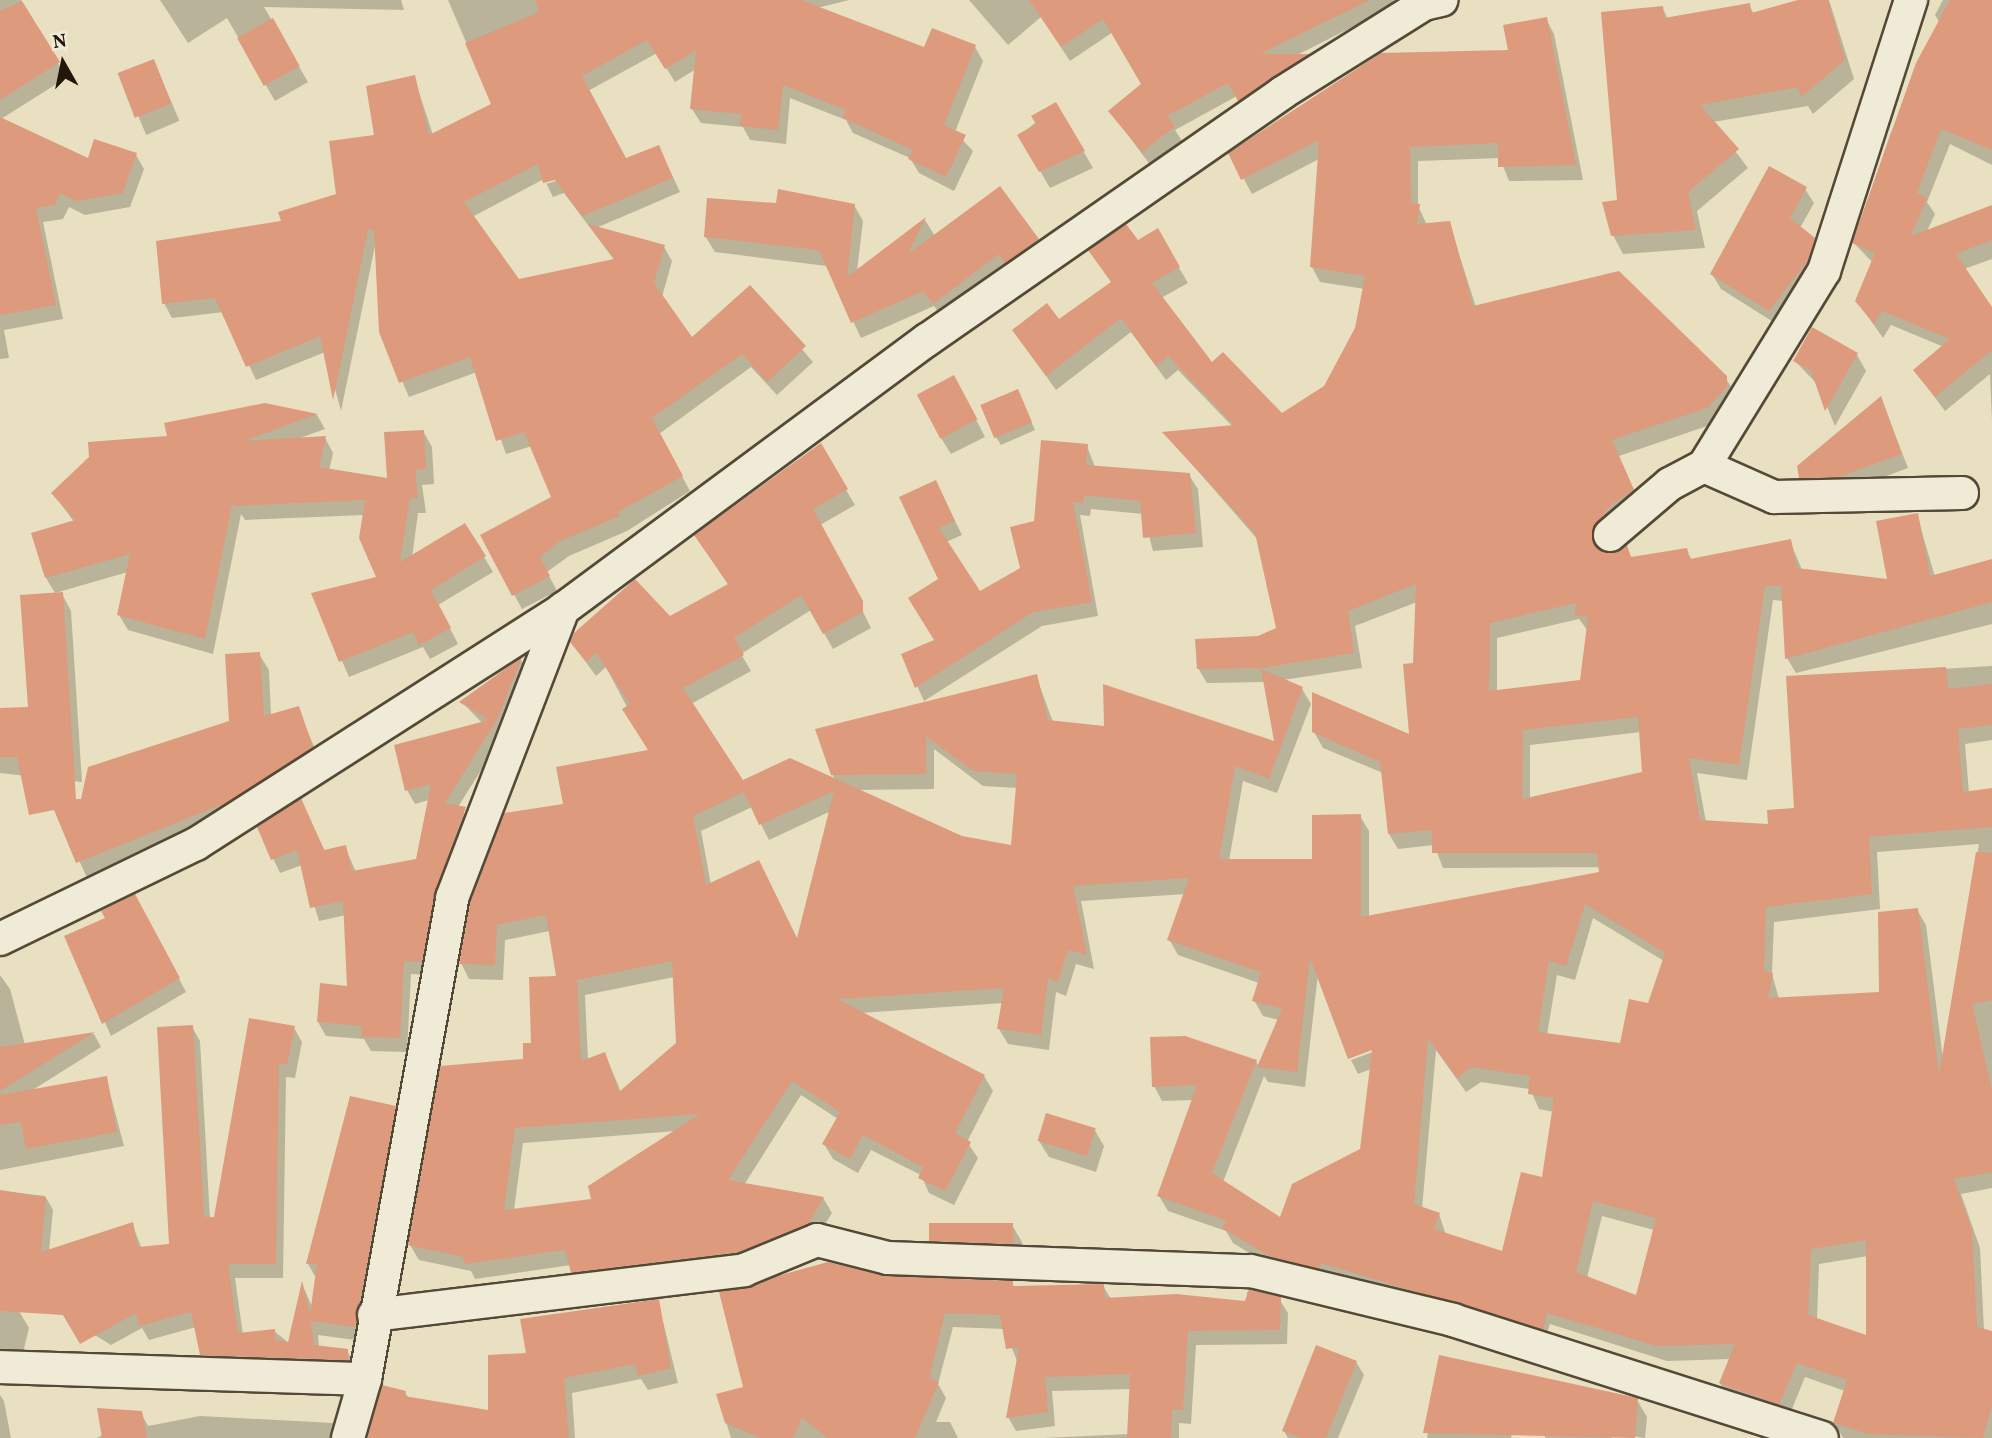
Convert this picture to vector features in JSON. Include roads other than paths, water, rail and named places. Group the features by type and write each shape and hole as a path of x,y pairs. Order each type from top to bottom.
{"street":[{"path":"1610,536 1670,484 1704,466 1824,271 1910,0"},
{"path":"0,939 196,844 563,609 927,340 1282,93 1430,1"},
{"path":"1704,466 1774,497 1962,493"},
{"path":"348,1438 365,1379 374,1315 452,898 563,609"},
{"path":"374,1315 744,1270 817,1240 888,1258 1251,1271 1453,1320 1822,1438"},
{"path":"0,1367 365,1379"}]}
